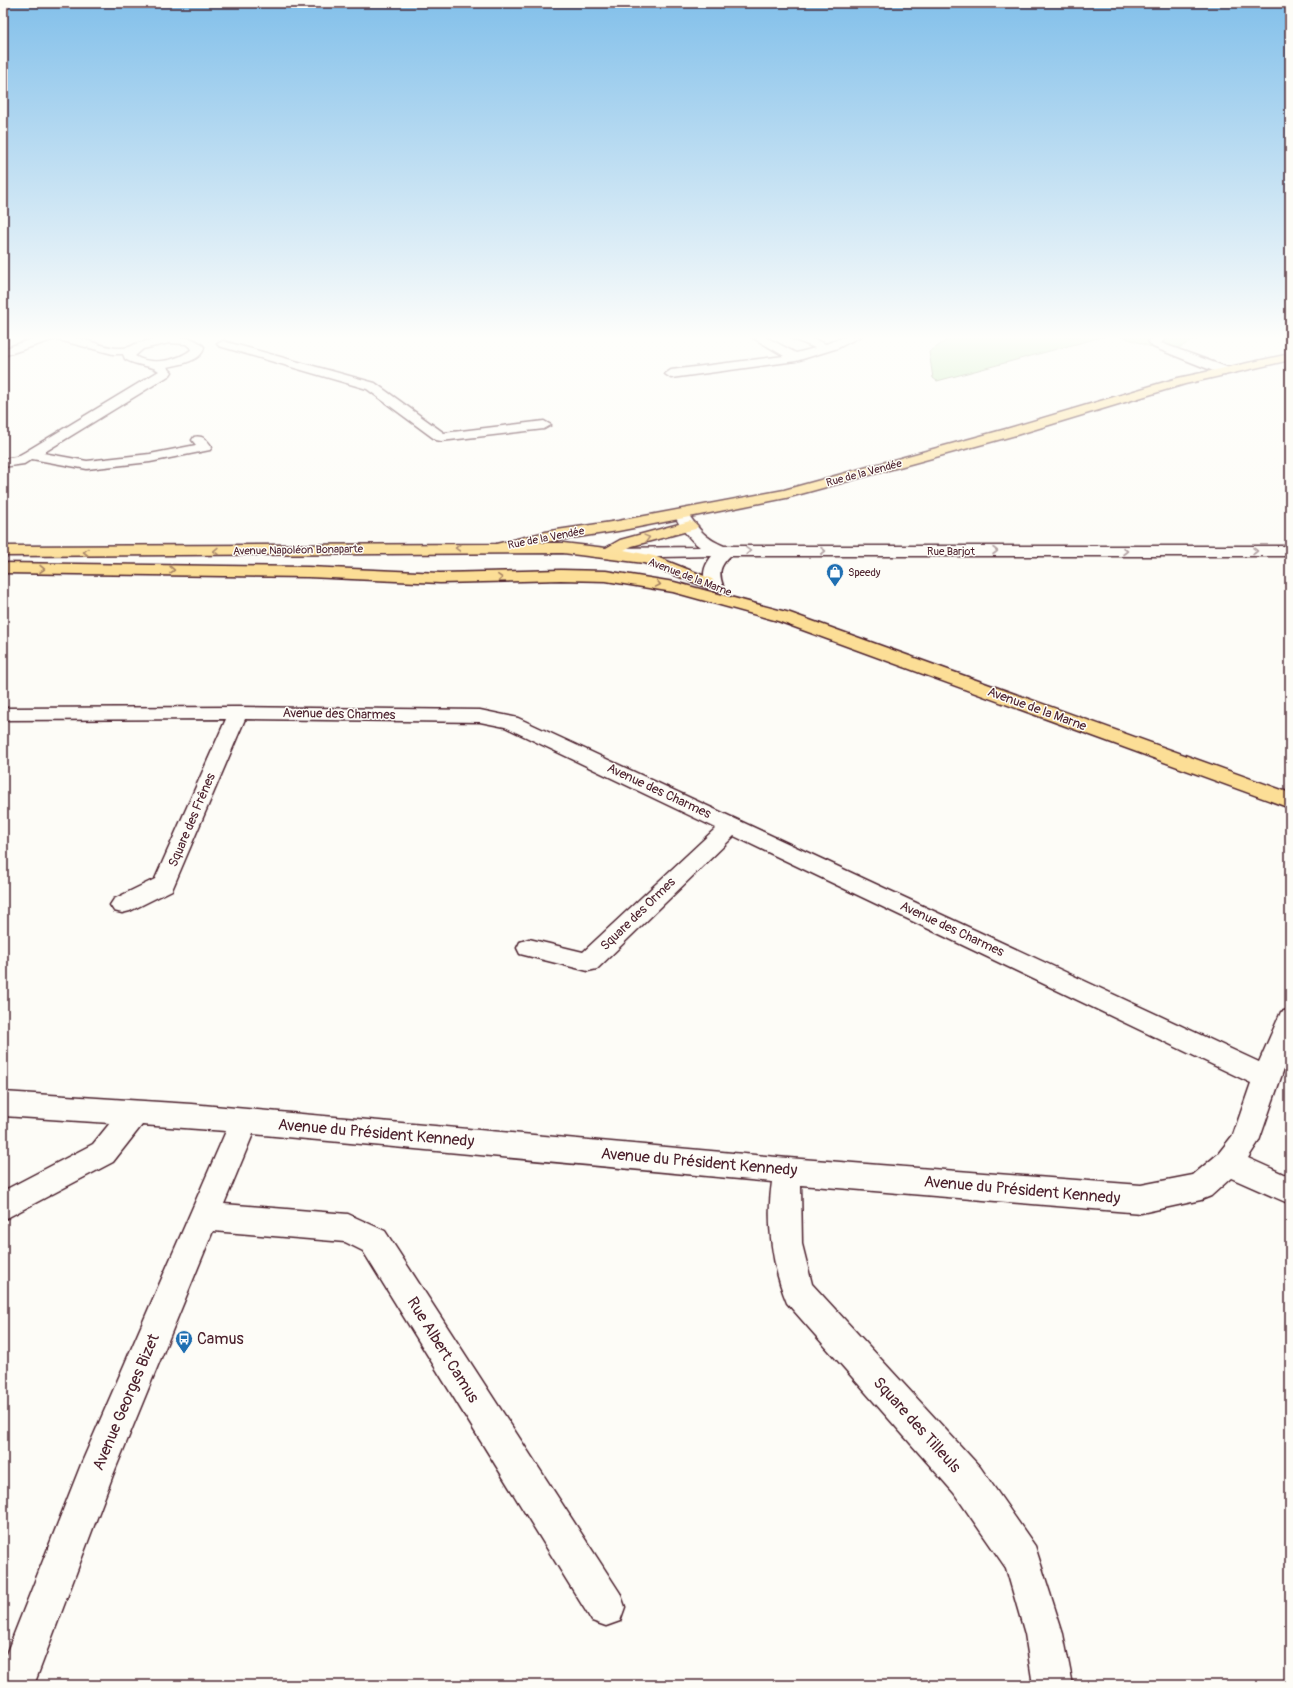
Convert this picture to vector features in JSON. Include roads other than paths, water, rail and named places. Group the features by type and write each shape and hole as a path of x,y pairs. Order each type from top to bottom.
{"main road":[{"name":"Rue de la Vendée","path":"497,548 568,533 618,526 684,521 747,508 786,494 1004,434 1065,415"},
{"name":"Rue de la Vendée","path":"618,526 597,542 592,554 611,553 626,543 684,521"},
{"name":"Avenue Napoléon Bonaparte","path":"3,551 152,552 563,548 592,554"},
{"name":"Avenue de la Marne","path":"611,553 648,560 715,586 784,618"},
{"name":"Avenue Napoléon Bonaparte","path":"308,572 435,565 550,565 592,554"},
{"path":"592,554 606,576"},
{"name":"Avenue Napoléon Bonaparte","path":"3,568 308,572 440,578 489,578 552,575 606,576"},
{"name":"Avenue de la Marne","path":"606,576 674,587 784,618 1290,802"}],"street":[{"path":"3,463 18,461 30,455 96,415"},
{"path":"411,415 442,437 544,424"},
{"path":"30,455 87,466 150,458 205,446 199,440"},
{"path":"684,521 701,542 725,552 711,568 711,576 715,586"},
{"name":"Rue Barjot","path":"611,553 1290,551"},
{"name":"Avenue des Charmes","path":"3,714 238,713 480,716 511,722 1266,1078"},
{"name":"Square des Frênes","path":"122,905 164,884 238,713"},
{"name":"Square des Ormes","path":"529,948 588,962 732,825"},
{"name":"Avenue du Président Kennedy","path":"5,1106 136,1112 788,1171 1141,1199 1201,1187 1228,1164 1245,1141 1266,1078 1290,1019"},
{"path":"3,1206 103,1153 136,1112"},
{"name":"Avenue Georges Bizet","path":"14,1685 92,1482 244,1121"},
{"path":"1228,1164 1290,1191"},
{"name":"Square des Tilleuls","path":"788,1171 785,1194 787,1244 798,1292 966,1480 1022,1559 1044,1634 1053,1685"},
{"name":"Rue Albert Camus","path":"203,1216 348,1228 374,1241 606,1607"}],"place":[{"name":"Speedy","path":"835,587"},
{"name":"Camus","path":"184,1354"}]}
